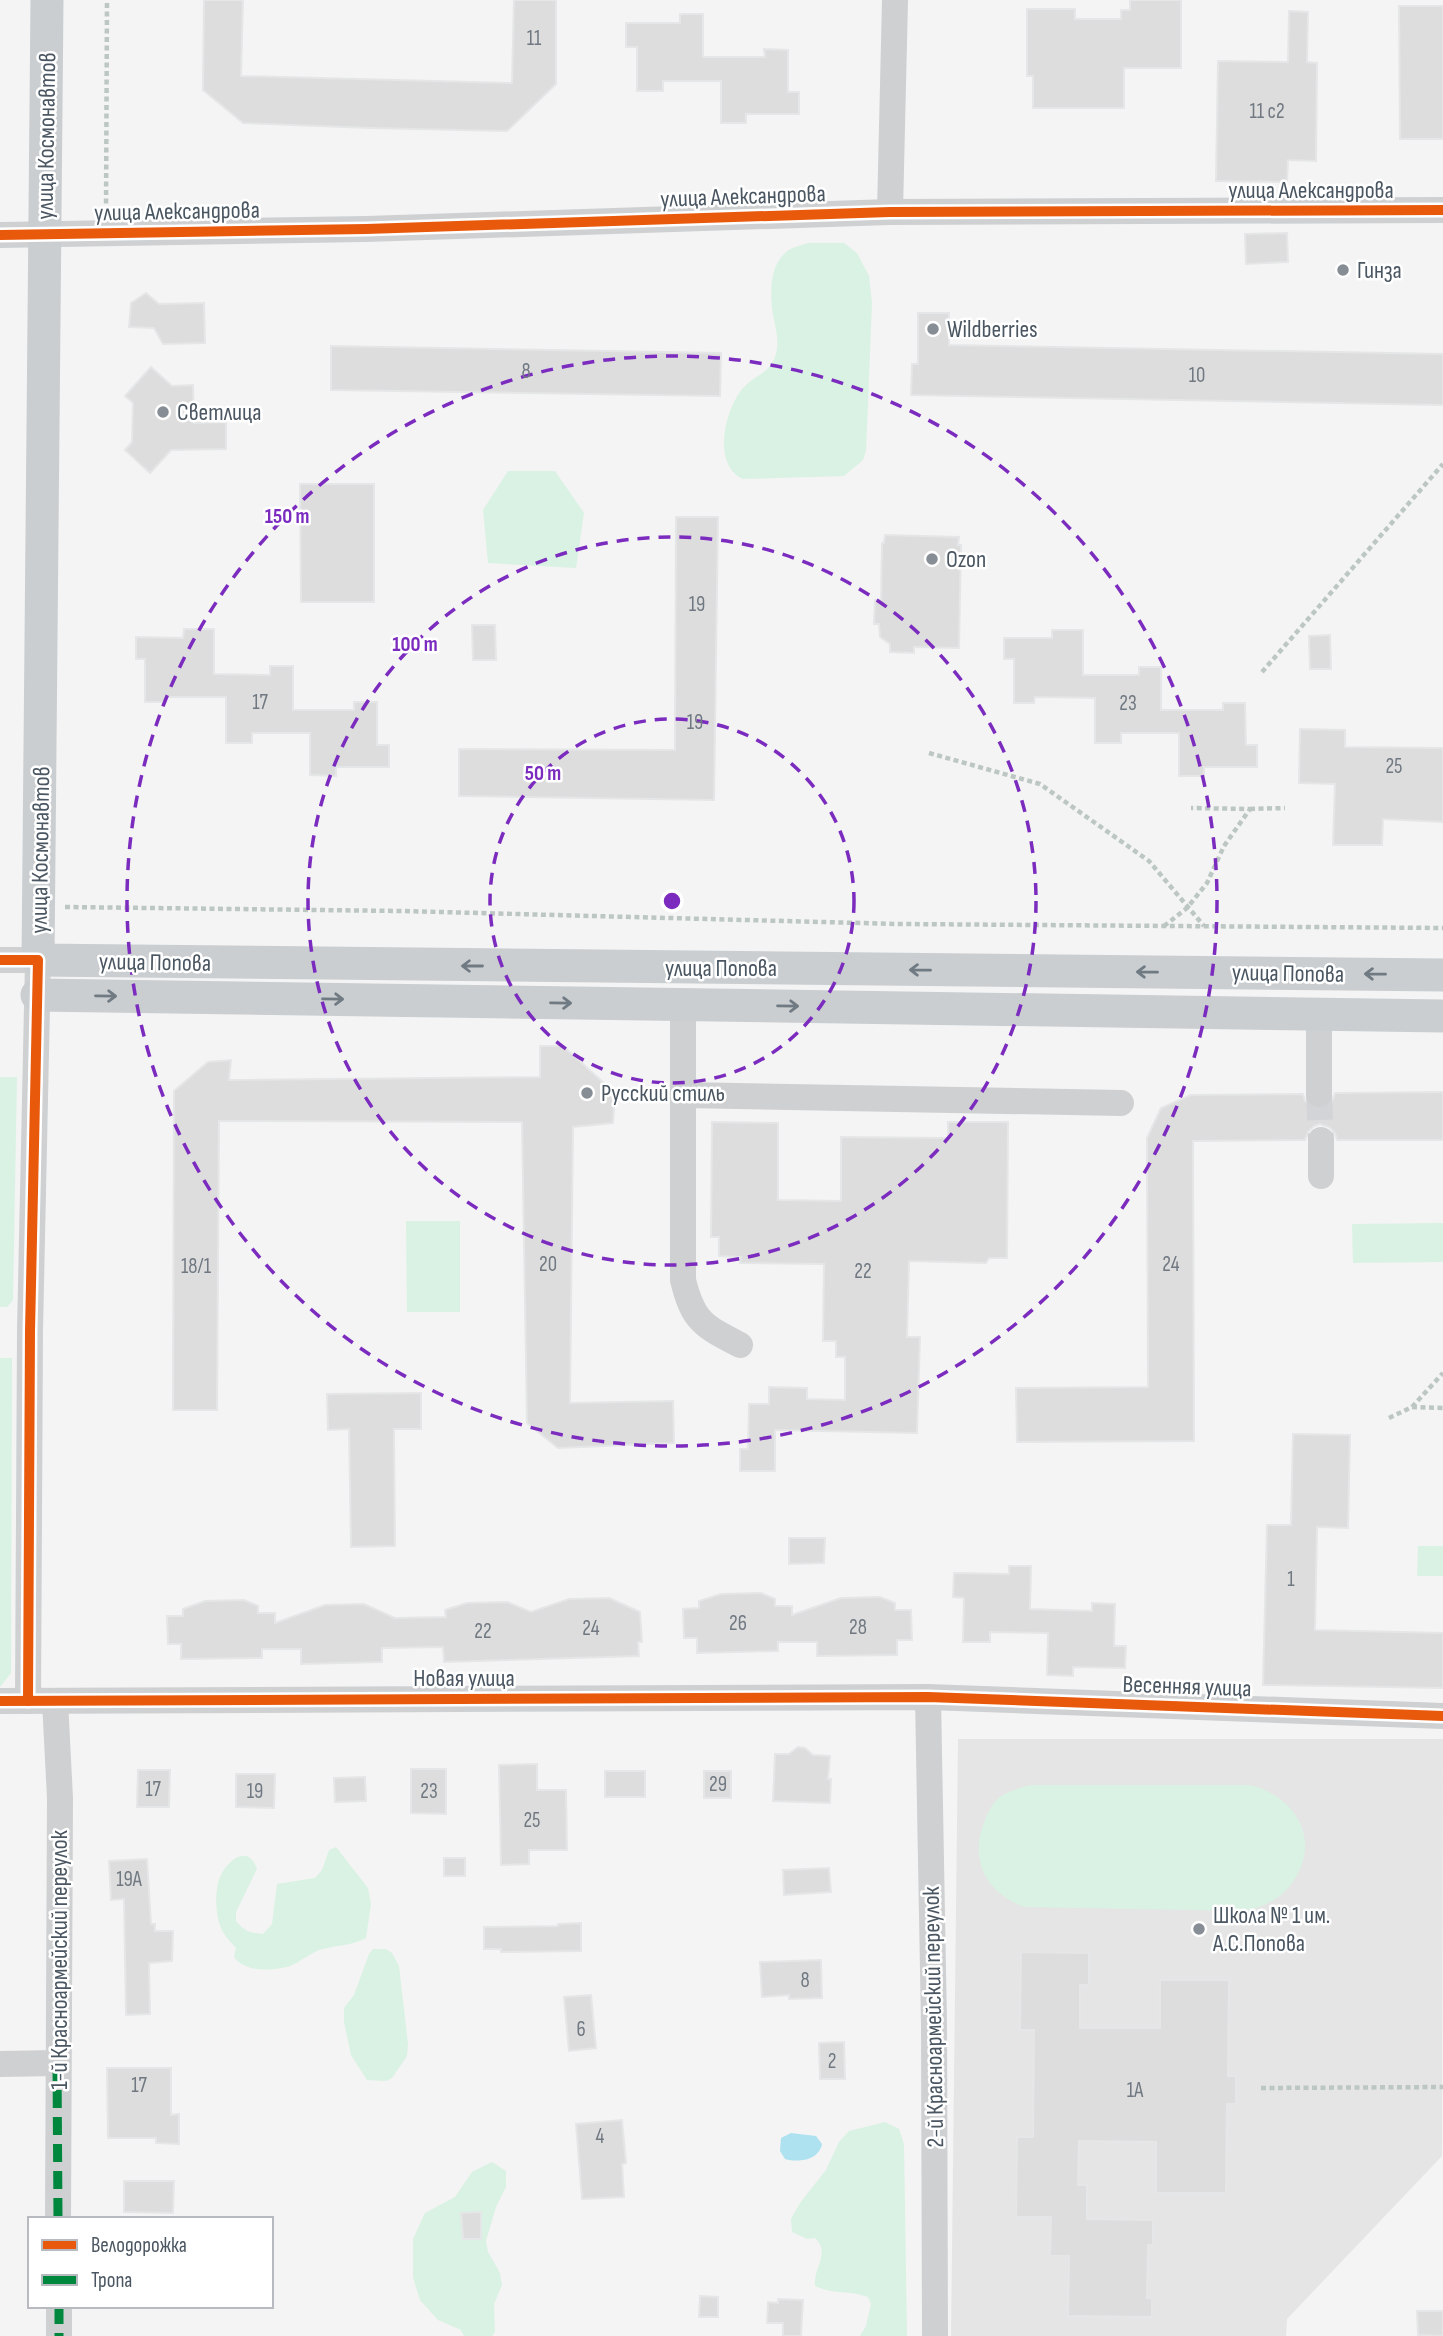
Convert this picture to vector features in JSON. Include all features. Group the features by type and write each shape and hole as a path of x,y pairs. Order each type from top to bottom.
{"main road":[{"name":"улица Космонавтов","path":"38,960 47,0"},
{"name":"улица Попова","path":"38,960 1443,975"},
{"name":"улица Попова","path":"37,995 1443,1016"}],"street":[{"path":"890,212 895,0"},
{"name":"улица Александрова","path":"0,235 379,228 890,212 1443,210"},
{"name":"улица Попова","path":"0,960 38,960"},
{"name":"улица Космонавтов","path":"28,1701 30,1317 38,960"},
{"path":"683,1004 683,1280 689,1303 700,1321 712,1331 740,1345"},
{"path":"1319,1014 1320,1094"},
{"path":"682,1095 1121,1103"},
{"path":"1321,1140 1321,1176"},
{"name":"Новая улица","path":"0,1701 929,1698"},
{"name":"Весенняя улица","path":"929,1698 1443,1716"},
{"name":"2-й Красноармейский переулок","path":"929,1698 935,2336"},
{"name":"1-й Красноармейский переулок","path":"55,1701 60,1798 58,2217"},
{"path":"0,2064 57,2063"},
{"path":"59,2308 59,2336"}],"path":[{"path":"106,233 107,0"},
{"path":"1262,671 1443,464"},
{"path":"929,753 1040,784 1149,861 1205,926"},
{"path":"1191,808 1285,808"},
{"path":"1163,927 1187,908 1207,883 1224,846 1250,809"},
{"path":"40,907 402,911 1163,927 1443,928"},
{"path":"1389,1418 1412,1407 1443,1373"},
{"path":"1412,1407 1443,1408"},
{"path":"1261,2088 1443,2087"}],"shaded area":[{"name":"Школа № 1 им. А.С.Попова","path":"958,1739 1443,1739 1442,2156 1287,2319 1286,2336 951,2336"}],"green space":[{"path":"808,243 844,243 857,253 869,276 872,303 866,451 863,460 844,476 743,479 733,472 727,461 724,449 727,421 738,395 769,367 775,357 777,341 771,291 779,260 792,248"},
{"path":"508,471 555,471 584,513 576,568 488,563 483,510"},
{"path":"0,1077 17,1077 13,1300 7,1307 0,1307"},
{"path":"406,1221 460,1221 460,1312 407,1312"},
{"path":"1443,1223 1443,1262 1353,1263 1352,1224"},
{"path":"0,1358 12,1358 11,1673 0,1687"},
{"path":"1418,1546 1443,1546 1443,1576 1417,1576"},
{"path":"1030,1785 1249,1785 1281,1800 1292,1811 1305,1839 1304,1854 1299,1871 1285,1892 1248,1911 1024,1907 1011,1901 992,1885 985,1875 979,1852 983,1825 994,1803 1006,1793"},
{"path":"336,1847 368,1888 371,1904 366,1938 355,1943 319,1950 283,1968 260,1969 239,1962 234,1957 236,1948 222,1930 217,1910 219,1881 229,1864 244,1856 254,1862 257,1869 236,1912 236,1921 248,1931 263,1934 272,1924 277,1884 315,1878 322,1870 329,1850"},
{"path":"373,1949 386,1949 392,1953 399,1966 408,2044 407,2056 392,2078 386,2081 367,2080 351,2055 344,2022 344,2008 354,1995"},
{"path":"885,2122 899,2129 904,2144 907,2336 860,2336 866,2326 871,2304 868,2297 828,2291 815,2286 822,2255 820,2244 815,2238 807,2239 792,2232 791,2219 826,2170 839,2142 849,2131"},
{"path":"492,2162 506,2171 506,2187 496,2207 486,2241 488,2252 500,2273 502,2285 494,2304 495,2332 492,2336 464,2336 461,2330 438,2320 420,2300 413,2277 413,2239 425,2213 455,2197 472,2172"}],"water":[{"path":"791,2133 816,2136 822,2144 817,2154 796,2161 785,2159 780,2151 781,2138"}],"building":[{"path":"204,0 243,0 241,76 512,83 514,0 556,0 556,84 507,131 243,123 203,90"},
{"path":"1130,0 1181,0 1181,68 1124,68 1124,108 1033,108 1033,76 1027,76 1027,9 1075,9 1075,19 1121,19 1121,10 1130,10"},
{"path":"1399,6 1443,6 1443,139 1400,139"},
{"path":"1289,11 1308,12 1307,62 1317,63 1316,161 1288,160 1287,182 1216,181 1218,61 1288,62"},
{"path":"680,14 703,14 703,57 765,57 764,49 788,50 788,92 799,92 799,114 746,114 746,123 721,123 721,81 663,81 663,91 637,91 637,47 626,47 626,23 680,23"},
{"path":"1287,233 1288,262 1246,264 1245,234"},
{"path":"146,293 159,304 204,303 205,343 163,344 154,328 129,327 131,303"},
{"path":"918,313 949,313 949,345 1443,354 1443,405 911,395 912,364 918,364"},
{"path":"331,346 721,353 720,396 331,390"},
{"name":"Светлица","path":"151,367 172,386 193,385 194,423 226,422 226,449 171,450 150,473 125,450 132,442 133,403 125,396"},
{"path":"300,484 374,484 374,602 301,602"},
{"path":"676,517 718,517 714,800 459,796 459,749 675,750"},
{"path":"885,535 959,537 959,648 914,647 914,653 890,652 890,644 880,637 879,624 874,624 875,600 881,600 882,543"},
{"path":"472,625 495,625 496,660 473,660"},
{"path":"184,629 214,629 214,674 270,675 270,666 293,666 293,710 354,710 354,702 377,702 377,745 389,745 389,767 336,767 336,776 310,775 310,733 252,733 252,743 226,743 226,697 166,697 166,702 145,702 145,659 136,659 136,637 183,638"},
{"path":"1052,630 1083,630 1083,675 1139,675 1139,667 1161,667 1161,710 1223,710 1223,703 1245,703 1246,745 1257,745 1257,767 1204,767 1204,776 1179,776 1179,733 1121,733 1121,743 1095,743 1095,698 1035,697 1034,703 1014,703 1014,659 1004,659 1004,638 1052,638"},
{"path":"1330,635 1331,669 1310,669 1309,636"},
{"path":"1300,729 1345,730 1345,747 1443,748 1443,822 1383,819 1382,845 1333,845 1335,784 1299,783"},
{"path":"540,1046 563,1046 615,1093 613,1123 573,1127 570,1403 673,1401 674,1443 558,1448 527,1423 522,1122 219,1121 217,1410 173,1410 174,1091 208,1062 231,1060 229,1080 540,1077"},
{"path":"1443,1092 1443,1140 1337,1140 1329,1127 1320,1124 1308,1132 1305,1140 1193,1141 1194,1441 1017,1442 1016,1388 1148,1387 1147,1138 1161,1108 1191,1095 1303,1094 1311,1107 1320,1110 1332,1102 1335,1093"},
{"path":"712,1122 778,1123 778,1200 841,1201 841,1137 948,1138 948,1122 1008,1122 1007,1258 989,1258 986,1263 909,1261 907,1337 920,1337 917,1433 775,1430 775,1471 740,1471 740,1449 748,1449 749,1404 769,1404 769,1387 807,1388 807,1399 845,1400 845,1357 836,1357 836,1341 823,1341 824,1264 740,1263 741,1257 719,1256 719,1237 711,1237"},
{"path":"421,1393 421,1429 394,1429 395,1546 351,1547 349,1429 328,1430 327,1394"},
{"path":"1293,1434 1350,1435 1348,1528 1317,1527 1315,1630 1443,1633 1443,1688 1263,1685 1267,1525 1291,1525"},
{"path":"789,1538 825,1538 824,1563 789,1564"},
{"path":"1009,1566 1031,1566 1030,1609 1092,1611 1092,1603 1115,1604 1114,1646 1126,1646 1125,1668 1073,1667 1073,1676 1047,1675 1048,1633 990,1632 990,1642 963,1642 964,1598 953,1597 954,1573 1009,1574"},
{"path":"761,1593 775,1599 775,1606 792,1606 792,1615 841,1598 880,1597 895,1603 895,1610 911,1610 912,1640 897,1640 897,1655 817,1656 817,1642 778,1642 778,1651 697,1653 697,1638 684,1638 683,1609 699,1608 699,1601 721,1594"},
{"path":"609,1598 640,1612 642,1642 638,1642 639,1656 444,1662 443,1647 382,1648 382,1662 301,1664 301,1649 262,1649 262,1658 181,1659 181,1644 168,1644 167,1616 183,1616 183,1609 205,1601 244,1600 258,1606 258,1613 275,1613 275,1623 325,1605 364,1604 395,1618 446,1617 445,1610 467,1603 507,1602 531,1612 569,1599"},
{"path":"798,1747 805,1748 813,1755 830,1756 830,1803 773,1801 775,1754 789,1754"},
{"path":"537,1764 537,1790 566,1790 567,1850 529,1850 529,1864 501,1865 499,1765"},
{"path":"411,1769 446,1769 446,1814 411,1813"},
{"path":"138,1770 170,1770 169,1807 137,1807"},
{"path":"605,1771 645,1771 645,1797 605,1797"},
{"path":"704,1771 731,1771 731,1798 704,1798"},
{"path":"236,1774 275,1774 274,1808 236,1807"},
{"path":"365,1777 366,1801 335,1802 334,1778"},
{"path":"444,1858 465,1858 465,1876 444,1876"},
{"path":"147,1859 151,1924 155,1924 155,1931 173,1931 172,1961 149,1963 150,2014 126,2015 124,1899 111,1900 109,1861"},
{"path":"829,1868 831,1892 784,1895 783,1870"},
{"path":"581,1923 581,1951 501,1952 501,1949 484,1949 484,1927"},
{"path":"1021,1952 1089,1953 1089,1985 1080,1985 1080,2028 1160,2028 1160,1980 1229,1980 1228,2076 1236,2076 1236,2104 1227,2104 1226,2193 1156,2193 1156,2142 1079,2141 1078,2185 1087,2185 1087,2219 1153,2220 1153,2245 1148,2245 1147,2298 1152,2298 1152,2317 1068,2316 1069,2256 1050,2256 1051,2217 1016,2217 1017,2137 1033,2137 1034,2030 1020,2030"},
{"path":"821,1960 822,1998 789,1999 789,1995 762,1997 760,1962"},
{"path":"591,1995 596,2048 569,2051 564,1997"},
{"path":"844,2042 845,2079 820,2079 819,2043"},
{"path":"107,2068 171,2068 171,2115 179,2114 179,2144 156,2143 156,2138 108,2138"},
{"path":"622,2120 626,2163 622,2164 624,2197 582,2199 576,2124"},
{"path":"124,2181 174,2181 173,2213 124,2212"},
{"path":"481,2212 481,2239 463,2239 461,2213"},
{"path":"700,2296 718,2297 718,2317 699,2317"},
{"path":"778,2299 803,2300 801,2336 783,2336 783,2323 767,2323 768,2302 778,2303"},
{"path":"1417,2311 1443,2311 1443,2336 1418,2335"}],"tunnel":[{"path":"1319,1094 1321,1140"}],"marked path":[{"path":"57,2063 58,2217"},
{"path":"59,2308 59,2336"}],"cycle path":[{"path":"0,235 366,229 890,212 1443,210"},
{"path":"0,960 38,960 30,1331 28,1701"},
{"path":"0,1701 928,1697 1443,1716"}],"place":[{"name":"Гинза","path":"1343,270"},
{"name":"Wildberries","path":"933,329"},
{"name":"Светлица","path":"163,412"},
{"name":"Ozon","path":"932,559"},
{"name":"Русский стиль","path":"587,1093"},
{"name":"Школа № 1 им. А.С.Попова","path":"1199,1929"}]}
